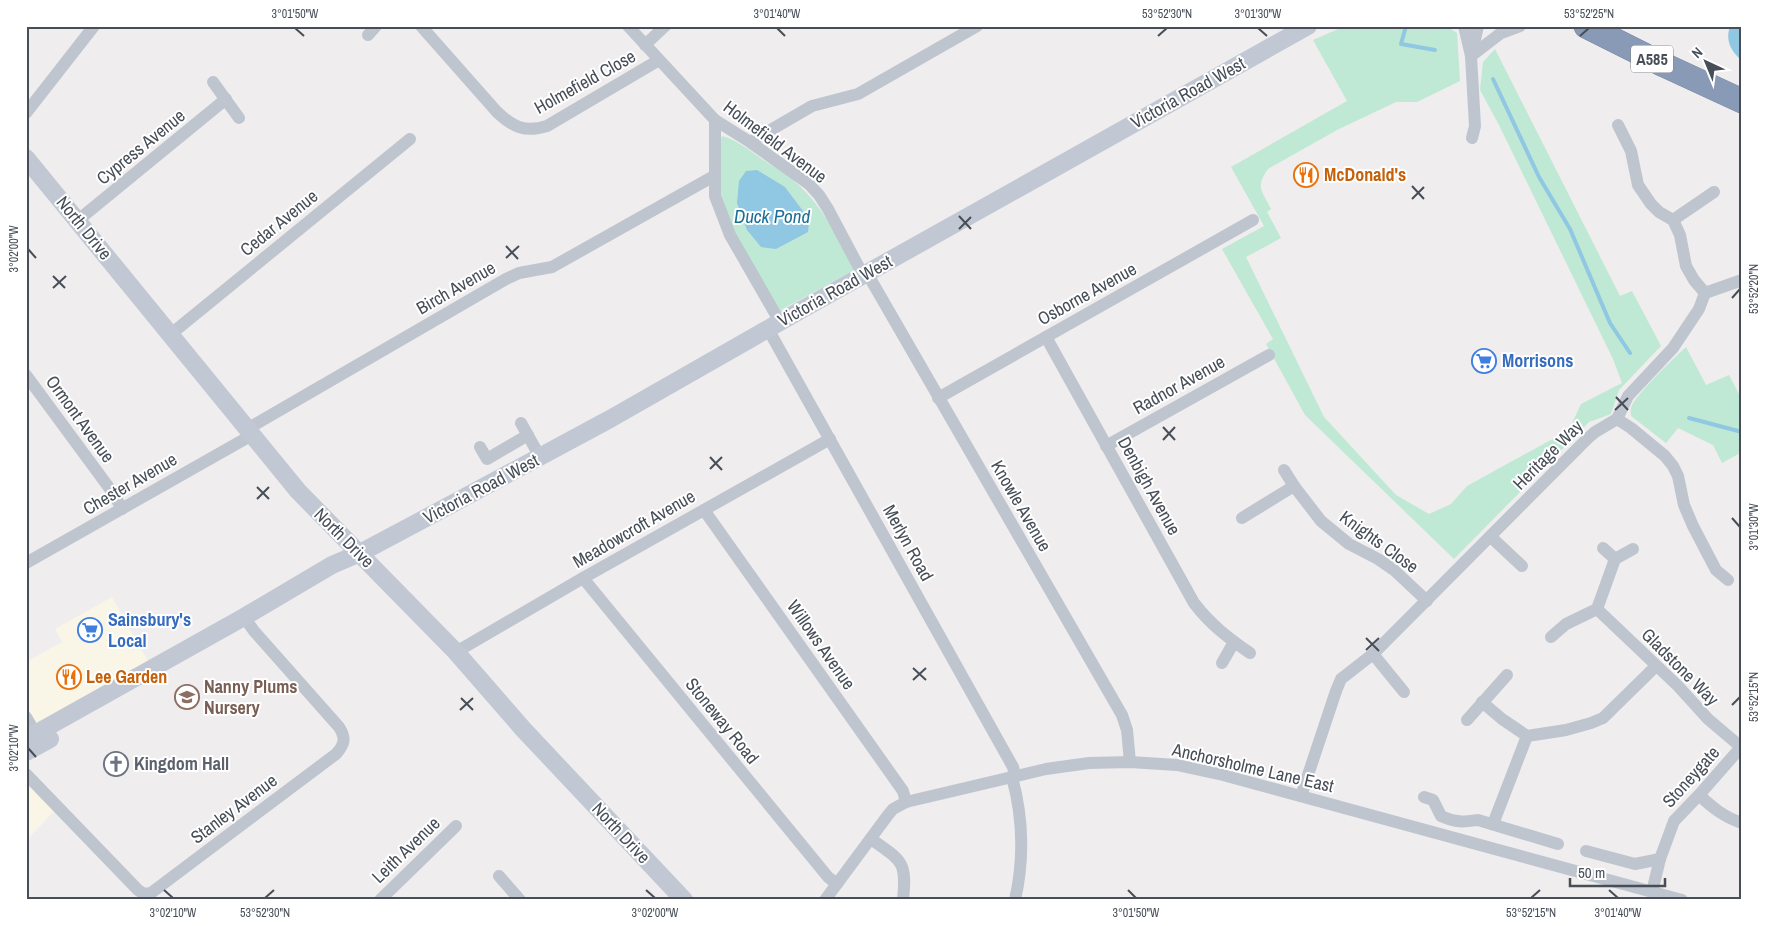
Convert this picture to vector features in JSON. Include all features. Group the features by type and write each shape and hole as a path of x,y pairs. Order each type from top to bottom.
{"highway":[{"name":"A585","path":"1615,26 1714,89"},
{"name":"A585","path":"1584,27 1742,101"}],"main road":[{"name":"Victoria Road West","path":"32,742 247,622 340,574 360,553 617,415 1308,26"},
{"name":"North Drive","path":"26,158 306,499 456,652 523,729 684,900"}],"street":[{"path":"26,113 94,26"},
{"name":"Holmefield Close","path":"421,26 497,112 505,119 524,129 534,130 547,126 659,60"},
{"name":"Holmefield Avenue","path":"628,26 715,120 750,142 809,184 828,209 865,274"},
{"path":"645,45 666,26"},
{"path":"750,142 812,106 858,94 978,26"},
{"path":"1464,26 1471,56 1475,126 1472,138"},
{"path":"1471,56 1478,26"},
{"path":"1471,56 1501,33 1520,26"},
{"path":"213,82 239,118"},
{"name":"Cypress Avenue","path":"77,221 226,99"},
{"name":"Merlyn Road","path":"715,120 715,196 730,235 830,439 1013,767 1013,777 1020,810 1020,866 1016,900"},
{"path":"1618,125 1631,151 1638,185 1643,195 1659,212 1673,220 1680,235 1686,266 1694,280 1705,293"},
{"name":"Cedar Avenue","path":"171,334 410,138"},
{"name":"Birch Avenue","path":"250,432 506,279 519,273 552,267 714,176"},
{"path":"1673,220 1714,192"},
{"name":"Osborne Avenue","path":"938,398 1253,220"},
{"name":"Knowle Avenue","path":"865,274 1122,715 1127,730 1130,762"},
{"path":"1705,293 1742,280"},
{"path":"1705,293 1699,309 1673,348 1628,396 1617,419 1666,456 1674,466 1684,505 1693,526 1716,570 1728,580"},
{"name":"Denbigh Avenue","path":"1046,337 1194,603 1211,624 1250,653"},
{"name":"Radnor Avenue","path":"1106,446 1269,355"},
{"name":"Ormont Avenue","path":"26,375 113,493 122,509"},
{"name":"Heritage Way","path":"1301,796 1341,679 1373,654 1587,439 1617,419"},
{"path":"521,423 540,457"},
{"name":"Chester Avenue","path":"26,563 122,509 250,432"},
{"path":"480,447 486,458 528,436"},
{"name":"Meadowcroft Avenue","path":"456,652 830,439"},
{"name":"Knights Close","path":"1284,470 1312,511 1333,531 1349,544 1394,570 1427,601"},
{"path":"1242,518 1294,486"},
{"name":"Willows Avenue","path":"704,510 903,792 906,802"},
{"path":"1491,537 1522,566"},
{"path":"1603,548 1615,559"},
{"path":"1551,637 1566,624 1597,609 1615,559 1633,549"},
{"name":"Stoneway Road","path":"583,578 828,877 837,884"},
{"name":"Gladstone Way","path":"1597,609 1678,686 1708,719 1741,747"},
{"name":"Stanley Avenue","path":"26,774 138,890 144,894 151,893 336,754 343,746 344,735 339,727 247,622"},
{"path":"1222,663 1234,642"},
{"path":"1373,654 1404,692"},
{"path":"1482,702 1526,736 1566,730 1591,724 1603,718 1656,666"},
{"path":"1467,720 1507,675"},
{"path":"26,717 32,742"},
{"path":"1493,824 1526,736"},
{"name":"Stoneygate","path":"1652,892 1660,859 1674,821 1700,795 1741,747"},
{"name":"Anchorsholme Lane East","path":"825,900 893,810 906,802 1065,766 1130,762 1177,765 1301,796 1682,900"},
{"path":"1700,795 1716,812 1728,819 1742,823"},
{"path":"1424,797 1433,800 1440,814 1446,818 1465,823 1478,820 1558,844"},
{"name":"Leith Avenue","path":"380,900 456,826"},
{"path":"871,839 894,855 903,868 905,877 903,900"},
{"path":"1586,851 1635,864 1648,863 1660,859"},
{"path":"499,876 513,898"}],"shaded area":[{"path":"112,597 152,668 26,739 26,662 62,642 55,629"},
{"path":"26,774 58,807 26,841"}],"green space":[{"path":"1345,26 1446,26 1457,33 1460,81 1417,102 1396,102 1337,130 1268,169 1262,180 1261,189 1271,209 1267,212 1281,238 1246,257 1324,417 1396,495 1429,514 1451,504 1467,486 1569,430 1581,404 1622,383 1613,359 1499,125 1480,90 1483,62 1495,49 1620,296 1632,291 1661,346 1619,390 1611,414 1589,422 1454,559 1305,415 1266,344 1273,339 1222,249 1264,226 1231,167 1347,101 1313,40"},
{"path":"722,136 743,146 800,186 827,219 854,270 779,311 733,233 721,200 719,147"},
{"path":"1686,347 1706,385 1729,375 1742,400 1742,452 1722,463 1713,445 1678,428 1666,443 1631,416 1631,408 1639,395"}],"water":[{"path":"1730,26 1742,26 1742,61 1730,45 1728,36"},
{"name":"Duck Pond","path":"757,170 785,187 809,222 808,232 776,249 761,247 747,230 737,203 739,181 746,171"}],"waterway":[{"path":"1406,26 1401,44 1435,50"},
{"path":"1493,79 1539,177 1570,229 1610,323 1630,353"},
{"path":"1689,418 1742,432"}],"place":[{"name":"McDonald's","path":"1306,175"},
{"name":"Morrisons","path":"1484,361"},
{"name":"Sainsbury's Local","path":"90,630"},
{"name":"Lee Garden","path":"69,677"},
{"name":"Nanny Plums Nursery","path":"187,697"},
{"name":"Kingdom Hall","path":"116,764"}]}
